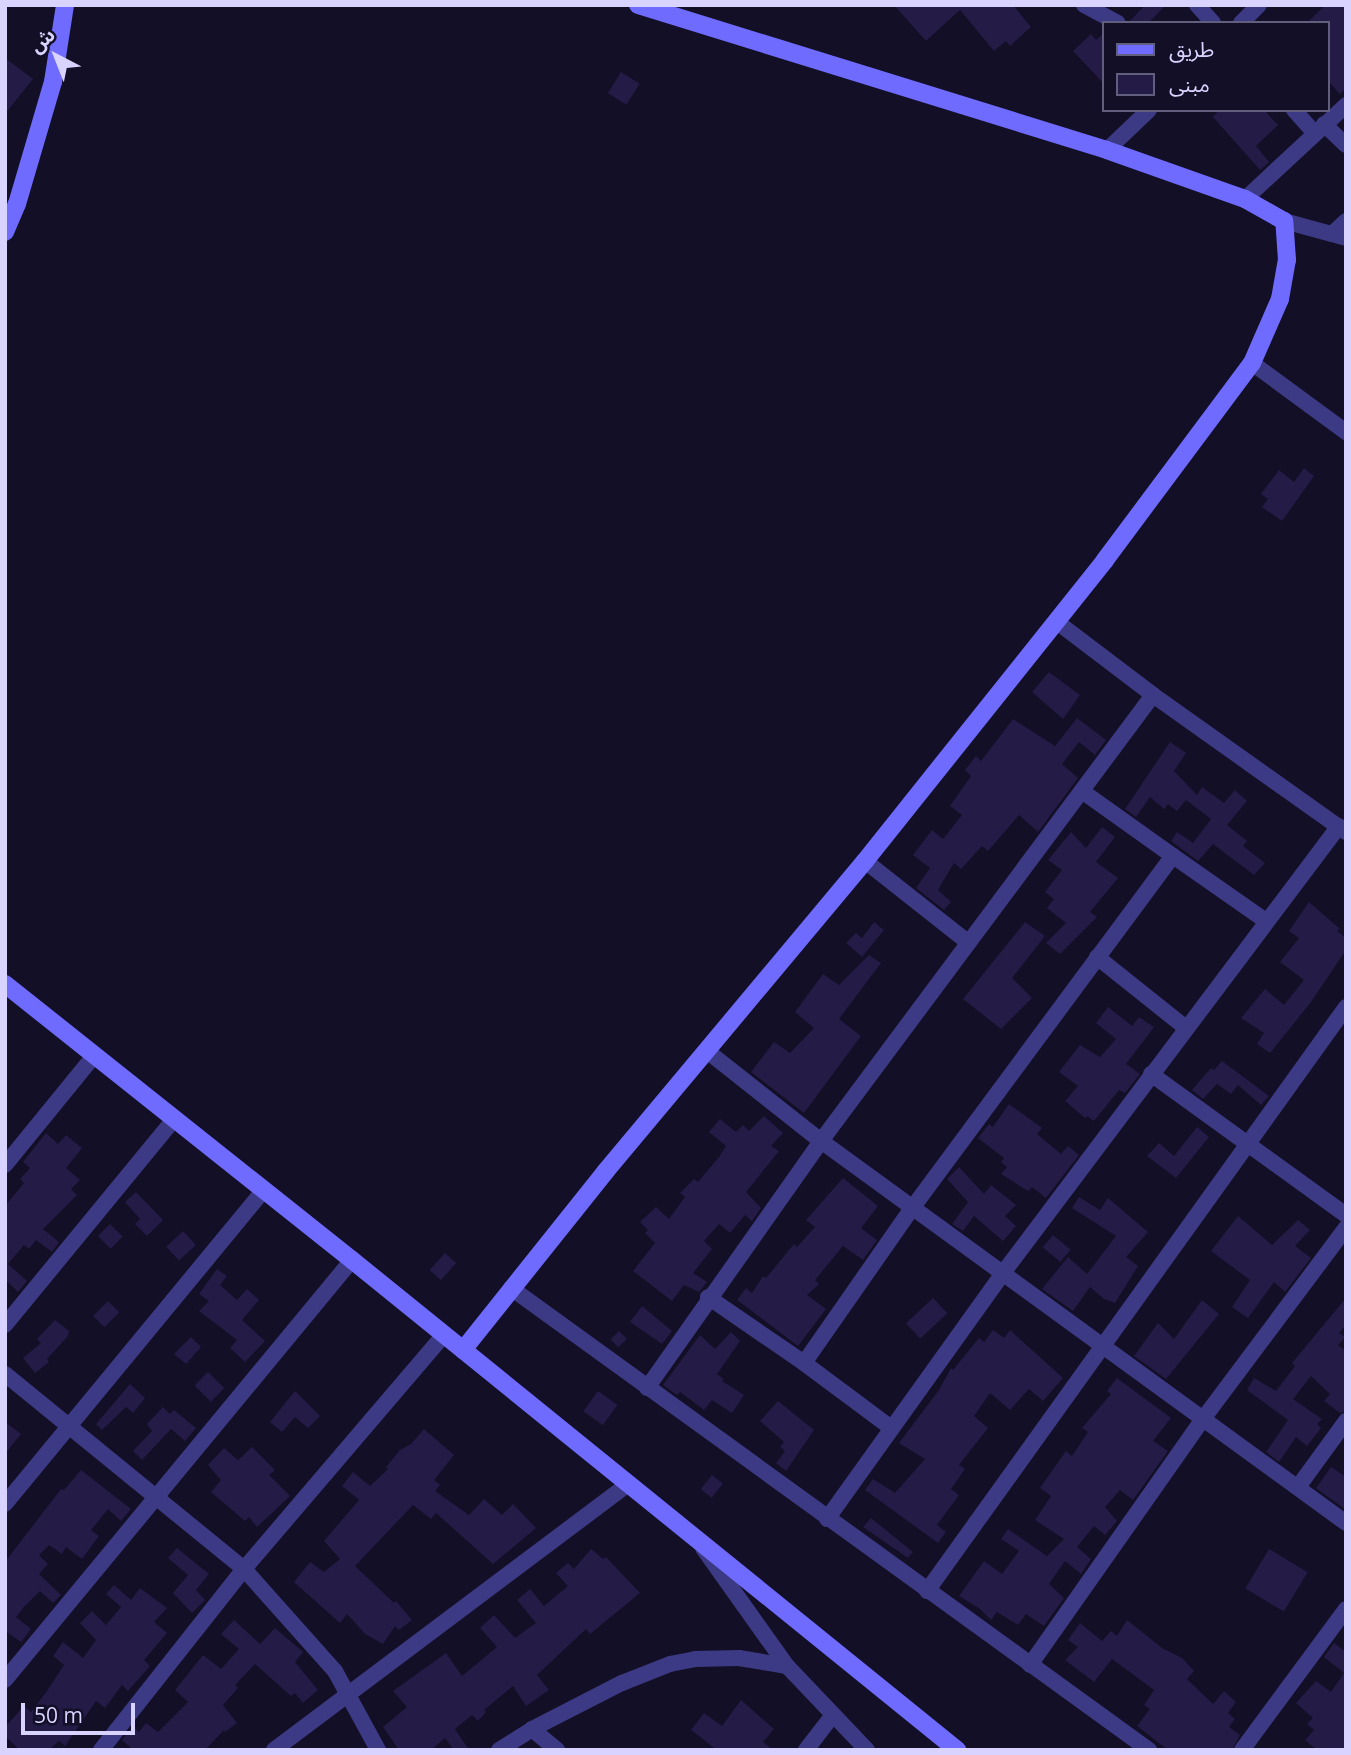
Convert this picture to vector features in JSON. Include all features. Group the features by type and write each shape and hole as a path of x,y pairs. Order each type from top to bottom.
{"main road":[{"path":"5,232 17,204 53,82 65,5"},
{"path":"463,1350 511,1288 865,861 1057,622 1252,363 1270,326 1285,276 1287,260 1284,221 1245,199 1107,150 638,5"},
{"path":"5,985 352,1260 957,1750"}],"street":[{"path":"1084,5 1114,21"},
{"path":"1196,5 1211,21"},
{"path":"1243,21 1259,5"},
{"path":"1245,199 1346,105"},
{"path":"1107,150 1147,112"},
{"path":"1297,112 1346,145"},
{"path":"1284,221 1339,236 1346,221"},
{"path":"1252,363 1346,432"},
{"path":"827,1519 890,1427 1151,1073 1266,921 1342,829 1153,695 1057,622"},
{"path":"647,1388 708,1297 821,1141 1153,695"},
{"path":"1082,791 1266,921"},
{"path":"804,1363 913,1207 1173,856"},
{"path":"865,861 969,943"},
{"path":"1097,957 1186,1027"},
{"path":"927,1591 1346,1007"},
{"path":"707,1051 821,1141 1346,1523"},
{"path":"5,1165 93,1057"},
{"path":"1151,1073 1346,1215"},
{"path":"5,1325 174,1119"},
{"path":"5,1504 264,1190"},
{"path":"1030,1665 1203,1419 1346,1228"},
{"path":"5,1680 352,1260"},
{"path":"511,1288 1149,1750"},
{"path":"708,1297 890,1427"},
{"path":"101,1750 244,1569 443,1336"},
{"path":"5,1374 244,1569 317,1647 351,1694 378,1750"},
{"path":"1298,1488 1346,1422"},
{"path":"274,1750 629,1483"},
{"path":"695,1537 787,1665 867,1750"},
{"path":"1242,1750 1346,1609"},
{"path":"499,1750 532,1729 622,1683 670,1664 695,1659 739,1658 787,1665"},
{"path":"806,1750 833,1714"},
{"path":"532,1729 557,1750"}],"building":[{"path":"894,5 1013,5 1031,27 1010,46 1006,41 994,51 960,10 926,41"},
{"path":"1145,5 1166,5 1150,21 1130,21"},
{"path":"1325,5 1342,5 1346,10 1346,88 1340,94 1330,83 1330,21 1309,21"},
{"path":"1091,34 1096,40 1102,35 1102,82 1073,51"},
{"path":"5,58 33,79 5,114"},
{"path":"621,72 640,84 626,105 608,93"},
{"path":"1217,112 1266,112 1278,125 1256,146 1269,162 1260,170 1213,117"},
{"path":"1304,468 1314,476 1282,521 1262,507 1268,499 1261,494 1279,470 1294,482"},
{"path":"1049,672 1080,695 1063,719 1032,692"},
{"path":"1077,718 1106,740 1095,755 1079,742 1062,764 1078,778 1038,832 1019,815 988,851 982,846 961,869 954,863 938,890 951,902 944,910 916,888 930,868 913,855 932,830 943,839 962,815 950,806 971,776 965,770 976,756 981,761 1013,719 1055,746"},
{"path":"1170,742 1186,753 1174,771 1197,795 1202,787 1224,803 1235,790 1247,801 1227,825 1247,841 1243,846 1265,863 1254,875 1213,844 1198,861 1171,841 1177,832 1193,843 1211,819 1186,800 1177,811 1168,804 1164,809 1150,797 1136,817 1125,809"},
{"path":"1102,827 1115,837 1096,862 1118,878 1090,912 1097,917 1060,954 1046,943 1066,923 1047,908 1054,899 1045,892 1062,870 1048,860 1071,832 1086,848"},
{"path":"1309,902 1340,929 1337,931 1346,938 1346,950 1311,1002 1270,1053 1257,1044 1264,1033 1241,1018 1265,989 1284,1005 1304,980 1280,962 1299,938 1289,931"},
{"path":"874,922 884,930 862,957 846,943 856,933 862,938"},
{"path":"1025,922 1045,936 1012,978 1032,998 1001,1029 963,999"},
{"path":"869,955 881,963 839,1019 861,1036 804,1113 751,1072 774,1042 790,1053 814,1028 795,1012 823,974 839,985"},
{"path":"1108,1007 1132,1026 1139,1017 1154,1027 1126,1064 1140,1074 1125,1093 1119,1090 1094,1121 1087,1116 1085,1118 1065,1101 1078,1086 1059,1072 1080,1045 1100,1057 1116,1039 1096,1023"},
{"path":"1222,1061 1269,1096 1261,1105 1238,1085 1231,1094 1217,1084 1203,1099 1192,1090 1211,1068 1214,1070"},
{"path":"1009,1104 1042,1128 1037,1134 1061,1154 1068,1146 1079,1155 1046,1198 1032,1187 1028,1191 1001,1174 1007,1167 1001,1162 1004,1158 978,1138 989,1124 993,1127"},
{"path":"764,1116 783,1133 771,1146 779,1151 746,1192 761,1208 752,1221 745,1215 730,1233 719,1224 704,1241 712,1249 693,1273 707,1282 699,1292 684,1285 672,1301 633,1271 655,1243 645,1233 648,1230 640,1222 656,1207 669,1219 685,1197 680,1193 694,1179 698,1182 719,1157 726,1146 709,1132 720,1119 736,1132 743,1125 749,1131"},
{"path":"1197,1127 1209,1137 1176,1178 1147,1156 1159,1143 1174,1156"},
{"path":"46,1133 58,1144 66,1135 82,1148 66,1168 80,1180 71,1189 77,1195 43,1229 59,1242 52,1252 36,1240 29,1249 24,1245 8,1264 27,1281 18,1292 5,1279 5,1206 24,1183 20,1179 30,1168 23,1162"},
{"path":"959,1167 984,1194 991,1185 1016,1205 1005,1216 1016,1226 1003,1241 974,1216 963,1231 952,1224 968,1202 947,1179"},
{"path":"843,1178 878,1206 861,1228 877,1240 863,1260 843,1246 815,1280 819,1284 807,1295 826,1309 798,1346 737,1300 746,1288 752,1293 763,1276 766,1278 794,1244 797,1247 815,1227 806,1220"},
{"path":"136,1192 163,1220 147,1236 135,1224 140,1219 125,1202"},
{"path":"1079,1197 1100,1210 1108,1198 1148,1232 1126,1257 1138,1266 1115,1303 1104,1299 1090,1287 1073,1311 1042,1289 1068,1257 1087,1274 1116,1236 1072,1208"},
{"path":"1238,1216 1272,1245 1298,1220 1310,1230 1295,1246 1311,1258 1285,1292 1274,1282 1248,1318 1232,1307 1250,1280 1211,1251"},
{"path":"110,1224 123,1237 111,1249 98,1236"},
{"path":"183,1231 196,1245 179,1261 166,1247"},
{"path":"1053,1235 1071,1250 1060,1262 1043,1247"},
{"path":"445,1253 456,1263 441,1280 430,1270"},
{"path":"217,1269 227,1276 220,1285 237,1300 247,1289 259,1300 242,1320 265,1341 245,1362 230,1348 237,1340 199,1311 209,1301 199,1294"},
{"path":"933,1298 947,1313 920,1339 906,1323"},
{"path":"1346,1298 1346,1325 1339,1333 1345,1337 1338,1345 1346,1351 1346,1411 1340,1413 1324,1401 1330,1394 1311,1376 1293,1399 1322,1419 1317,1424 1321,1428 1307,1446 1296,1437 1279,1462 1266,1452 1288,1420 1247,1390 1254,1378 1276,1391 1295,1366 1292,1363"},
{"path":"1202,1300 1219,1314 1166,1379 1134,1356 1158,1323 1174,1339"},
{"path":"108,1301 119,1312 104,1327 93,1316"},
{"path":"642,1306 672,1331 662,1344 630,1322"},
{"path":"55,1320 69,1331 68,1336 47,1359 49,1362 35,1373 23,1358 41,1343 37,1339"},
{"path":"993,1330 1004,1338 1010,1330 1063,1378 1043,1401 1029,1389 1010,1410 990,1393 974,1416 988,1428 959,1465 965,1469 951,1489 959,1495 937,1525 946,1532 938,1543 865,1490 873,1479 895,1493 925,1459 899,1443 939,1390 951,1368 953,1370 979,1338 984,1342"},
{"path":"619,1331 627,1339 618,1347 611,1339"},
{"path":"731,1332 740,1341 717,1374 724,1379 722,1381 744,1395 732,1413 712,1400 704,1410 680,1392 677,1395 663,1385 700,1335 715,1349"},
{"path":"191,1337 201,1347 186,1364 174,1354"},
{"path":"208,1372 224,1388 211,1402 195,1385"},
{"path":"1117,1378 1171,1418 1153,1441 1168,1451 1133,1500 1120,1490 1105,1507 1117,1521 1105,1535 1094,1526 1077,1547 1091,1559 1081,1574 1065,1561 1049,1584 1064,1598 1044,1626 1026,1614 1018,1625 997,1612 991,1620 980,1609 959,1596 984,1561 1002,1574 1019,1551 1001,1539 1008,1529 1047,1556 1064,1539 1035,1520 1051,1496 1040,1488 1066,1451 1072,1456 1088,1432 1082,1428 1111,1394 1107,1391"},
{"path":"130,1384 145,1398 133,1413 126,1407 102,1430 96,1424"},
{"path":"295,1391 320,1416 308,1428 295,1417 282,1432 270,1422"},
{"path":"598,1391 617,1405 603,1425 583,1411"},
{"path":"778,1401 814,1430 786,1471 776,1463 785,1451 780,1447 784,1442 760,1421"},
{"path":"163,1407 170,1414 174,1410 196,1428 185,1441 171,1429 142,1460 133,1451 152,1431 147,1424"},
{"path":"5,1422 21,1434 5,1454"},
{"path":"424,1429 454,1455 434,1480 440,1485 435,1491 469,1515 484,1499 502,1515 513,1504 536,1528 493,1564 436,1513 431,1519 413,1505 355,1566 394,1603 396,1601 412,1620 399,1630 395,1626 383,1644 365,1634 347,1614 340,1623 294,1582 310,1562 324,1572 340,1559 324,1541 359,1500 342,1486 353,1472 370,1486 388,1469 386,1467 400,1450 411,1444"},
{"path":"252,1447 275,1470 269,1475 290,1496 257,1527 249,1517 245,1521 211,1492 221,1480 208,1465 224,1448 238,1460"},
{"path":"1331,1467 1346,1477 1346,1510 1316,1488"},
{"path":"81,1470 131,1509 121,1521 108,1509 91,1530 99,1536 82,1559 66,1547 62,1554 49,1545 39,1555 48,1564 39,1574 61,1595 53,1603 40,1591 24,1607 16,1617 31,1629 21,1642 5,1631 5,1562 61,1489 64,1490"},
{"path":"712,1475 723,1484 712,1498 701,1489"},
{"path":"871,1518 913,1552 908,1558 863,1527"},
{"path":"177,1548 209,1574 196,1590 205,1600 192,1613 173,1593 188,1575 168,1558"},
{"path":"591,1549 603,1559 606,1557 640,1593 590,1634 586,1629 537,1675 549,1690 526,1706 513,1686 484,1710 486,1712 478,1721 472,1715 455,1729 469,1750 454,1750 445,1738 431,1750 399,1750 383,1727 407,1707 393,1691 446,1653 462,1676 497,1647 480,1628 494,1615 515,1638 536,1623 517,1600 530,1589 544,1606 568,1586 556,1573 568,1563 574,1569"},
{"path":"1269,1549 1308,1572 1284,1612 1245,1588"},
{"path":"114,1585 131,1600 140,1588 167,1608 154,1622 167,1633 144,1660 150,1666 128,1691 122,1685 105,1708 96,1701 65,1746 59,1741 49,1750 20,1750 5,1736 5,1727 24,1706 31,1712 47,1691 64,1665 53,1656 63,1642 83,1658 96,1640 80,1623 92,1611 106,1625 121,1607 106,1594"},
{"path":"234,1620 260,1644 275,1628 303,1652 295,1662 318,1690 303,1703 295,1693 291,1696 255,1664 235,1685 238,1688 223,1705 237,1723 225,1732 224,1730 205,1750 133,1750 122,1740 133,1726 139,1732 146,1723 158,1732 188,1702 175,1690 203,1655 221,1669 239,1649 221,1634"},
{"path":"1127,1620 1162,1648 1182,1658 1194,1671 1187,1679 1213,1704 1224,1691 1236,1702 1228,1713 1235,1719 1229,1727 1240,1735 1232,1750 1168,1750 1137,1726 1150,1709 1144,1705 1154,1690 1112,1659 1094,1682 1065,1660 1078,1647 1068,1640 1080,1623 1102,1641 1111,1631 1117,1636"},
{"path":"1334,1643 1346,1652 1346,1750 1317,1750 1305,1740 1314,1730 1307,1724 1313,1718 1296,1703 1316,1681 1331,1692 1344,1673 1324,1657"},
{"path":"741,1700 774,1729 763,1742 773,1750 717,1750 691,1730 704,1713 722,1726"}]}
